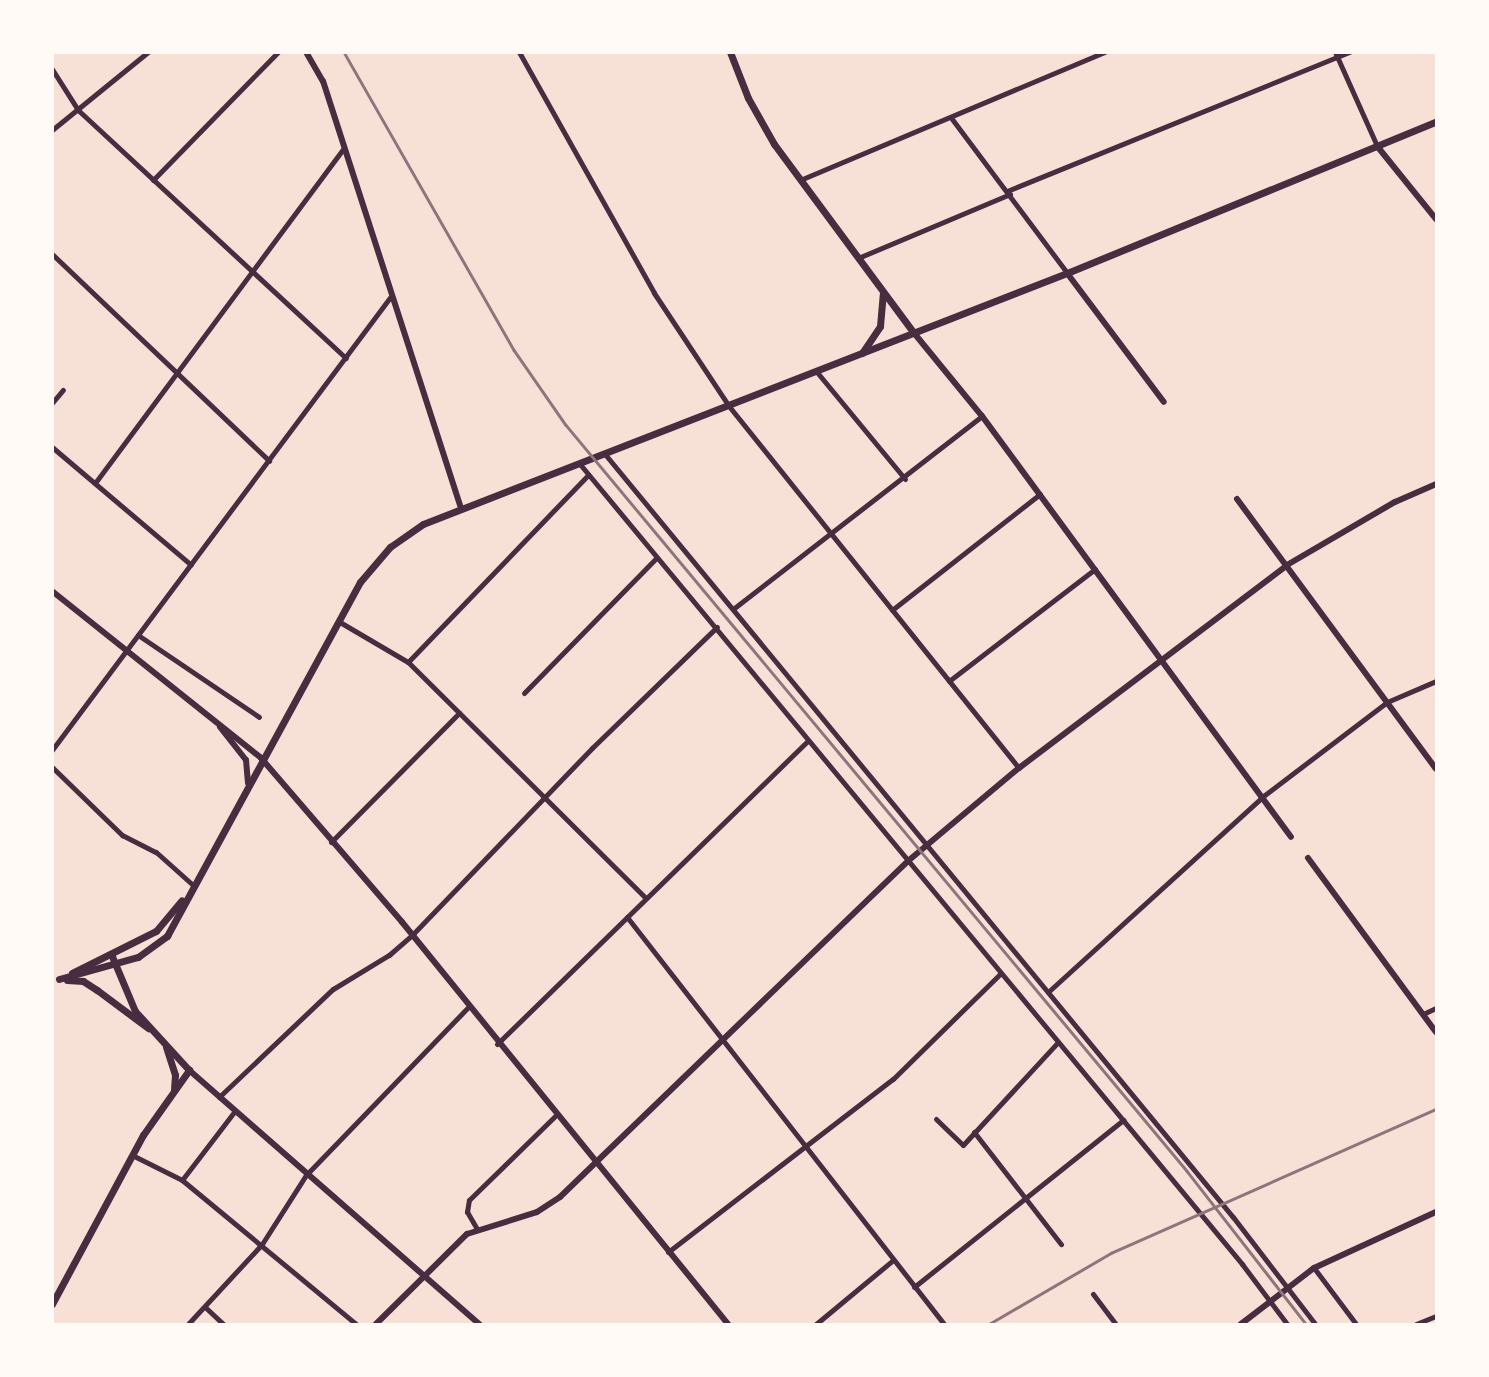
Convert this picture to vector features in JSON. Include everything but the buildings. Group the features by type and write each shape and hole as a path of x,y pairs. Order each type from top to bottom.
{"main road":[{"path":"730,52 759,119 856,258 914,333"},
{"path":"56,980 128,960 157,946 167,936 261,758 370,568 394,543 423,524 1067,273 1437,122"},
{"path":"862,353 880,326 883,293"},
{"path":"56,980 156,931 194,886"},
{"path":"111,954 127,996 150,1029"},
{"path":"52,1304 132,1155 189,1070 150,1029 83,981 56,980"},
{"path":"164,1043 175,1075 173,1092"}],"street":[{"path":"153,180 278,52"},
{"path":"306,52 323,81 461,509"},
{"path":"519,52 654,293 728,405 1019,768"},
{"path":"800,180 952,119 1105,52"},
{"path":"856,258 1336,55 1350,52"},
{"path":"52,130 145,53"},
{"path":"1336,55 1377,146 1437,219"},
{"path":"52,69 78,110 346,358"},
{"path":"952,119 1164,402"},
{"path":"95,483 344,148"},
{"path":"52,254 269,461"},
{"path":"52,750 391,296"},
{"path":"914,333 982,416 1292,837"},
{"path":"816,371 905,479"},
{"path":"52,403 63,390"},
{"path":"733,609 905,479 982,416"},
{"path":"52,447 191,565"},
{"path":"604,453 928,844 1315,1325"},
{"path":"579,463 1123,1120 1287,1325"},
{"path":"408,662 588,475"},
{"path":"376,1325 477,1229 548,1206 908,861 1019,768 1163,662 1287,565 1395,502 1437,484"},
{"path":"892,610 1040,494"},
{"path":"1237,499 1437,769"},
{"path":"524,694 656,558"},
{"path":"949,681 1095,569"},
{"path":"52,601 55,593 125,653 261,758 412,935 497,1044 728,1325"},
{"path":"338,621 408,662 646,898"},
{"path":"219,1097 333,989 389,955 412,935 547,798 592,748 717,627"},
{"path":"138,635 259,717"},
{"path":"1048,992 1262,797 1387,702 1437,681"},
{"path":"331,842 459,713"},
{"path":"220,726 246,760 248,783"},
{"path":"497,1044 808,740"},
{"path":"52,767 121,835 156,852 194,886"},
{"path":"1308,858 1437,1032"},
{"path":"627,917 944,1325"},
{"path":"668,1252 893,1079 1001,973"},
{"path":"188,1325 262,1244 306,1175 469,1006"},
{"path":"1423,1014 1437,1008"},
{"path":"936,1119 963,1145 1058,1042"},
{"path":"189,1070 479,1325"},
{"path":"182,1180 234,1112"},
{"path":"477,1229 467,1212 469,1200 556,1115"},
{"path":"914,1287 1123,1120"},
{"path":"974,1132 1061,1244"},
{"path":"132,1155 182,1180 356,1325"},
{"path":"1241,1325 1314,1268 1437,1212"},
{"path":"816,1325 893,1261"},
{"path":"1314,1268 1356,1325"},
{"path":"1093,1294 1116,1325"},
{"path":"205,1307 223,1325"},
{"path":"1416,1325 1437,1316"}],"railway":[{"path":"344,52 514,350 566,425 1187,1171 1306,1324"},
{"path":"989,1324 1111,1253 1436,1109"}]}
